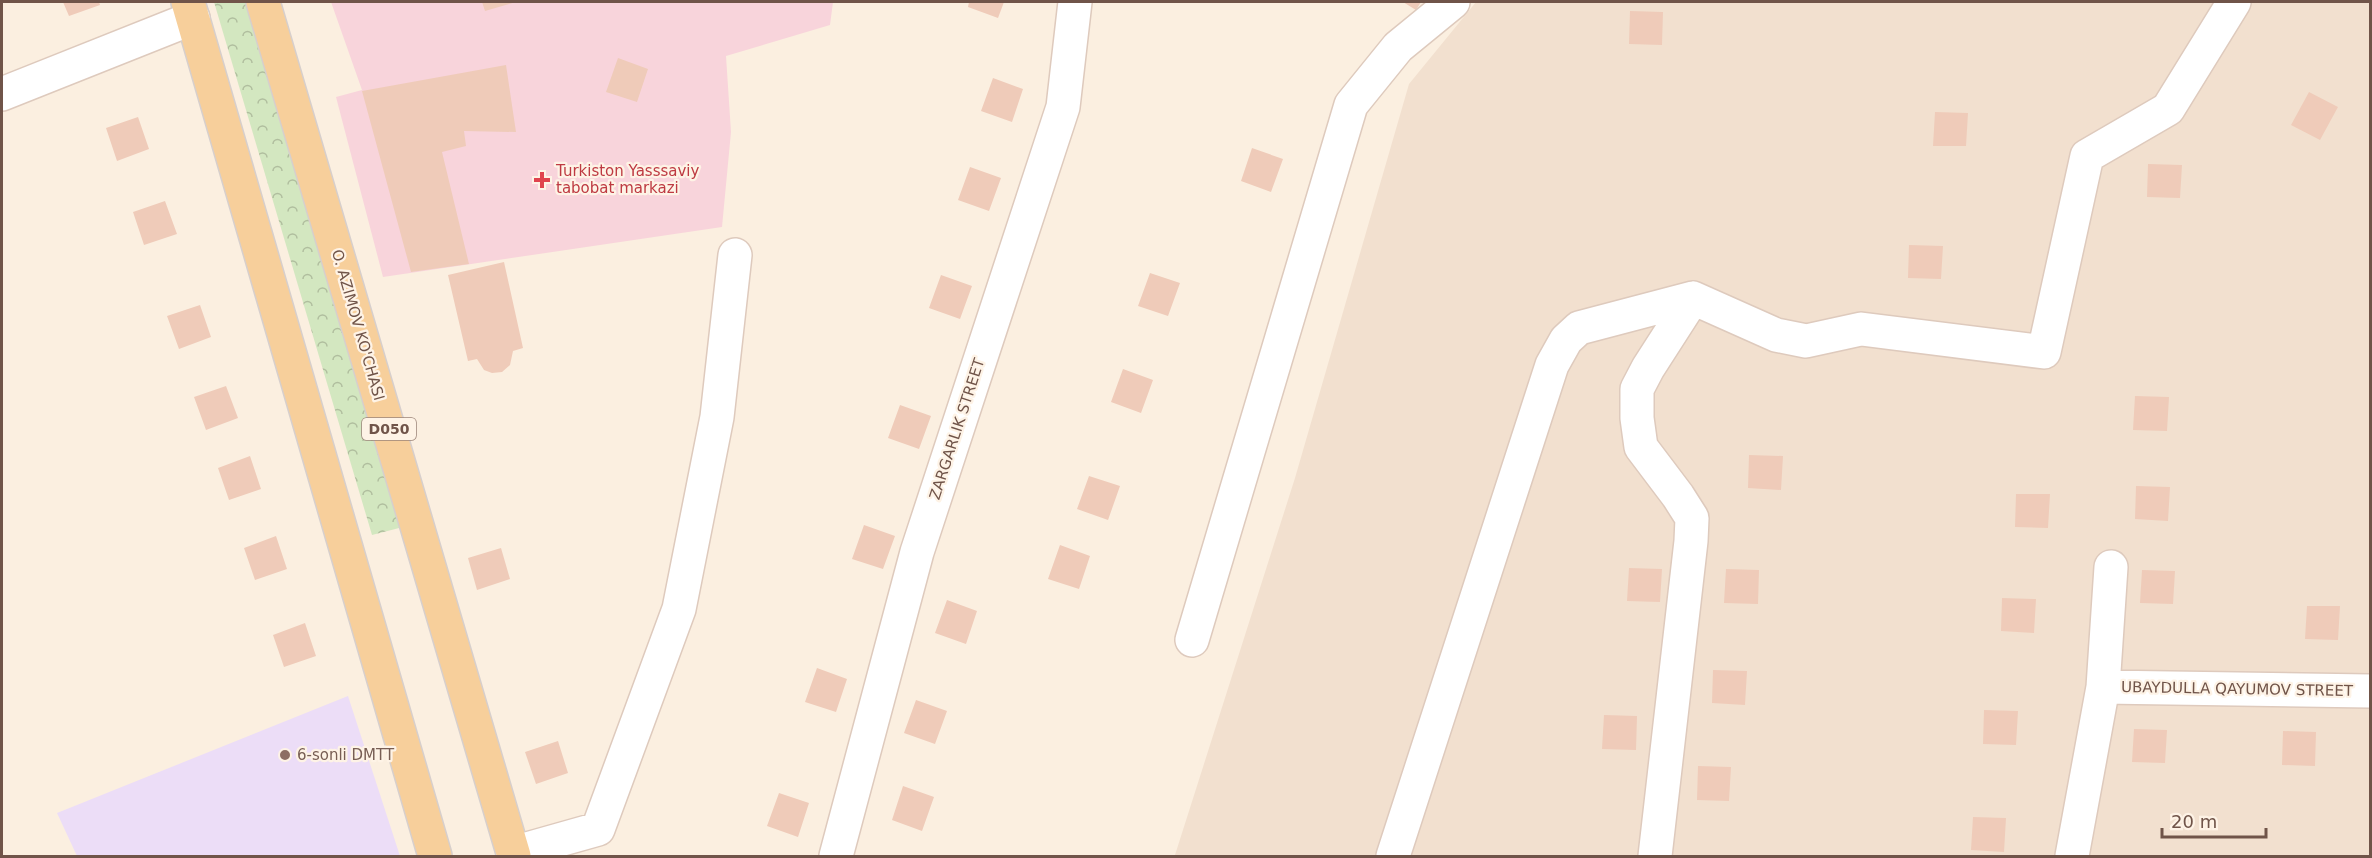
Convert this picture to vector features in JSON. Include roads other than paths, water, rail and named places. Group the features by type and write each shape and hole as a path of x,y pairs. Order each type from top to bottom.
{"main road":[{"name":"O. AZIMOV KO'CHASI","path":"263,2 514,855"},
{"path":"190,10 435,856"}],"street":[{"name":"ZARGARLIK STREET","path":"836,856 917,552 1063,107 1075,2"},
{"path":"1192,640 1351,105 1398,47 1453,2"},
{"path":"1393,856 1552,365 1566,340 1579,328 1692,298 1776,335 1806,341 1861,329 2044,352 2087,156 2168,109 2234,2"},
{"path":"2,94 190,10"},
{"path":"514,855 598,829 679,609 717,417 735,255"},
{"path":"1655,856 1692,518 1641,447 1637,418 1637,389 1692,298"},
{"path":"2072,856 2103,687 2111,567"},
{"name":"UBAYDULLA QAYUMOV STREET","path":"2103,687 2370,691"}],"place":[{"name":"Turkiston Yasssaviy tabobat markazi","path":"542,180"},
{"name":"6-sonli DMTT","path":"285,755"}]}
